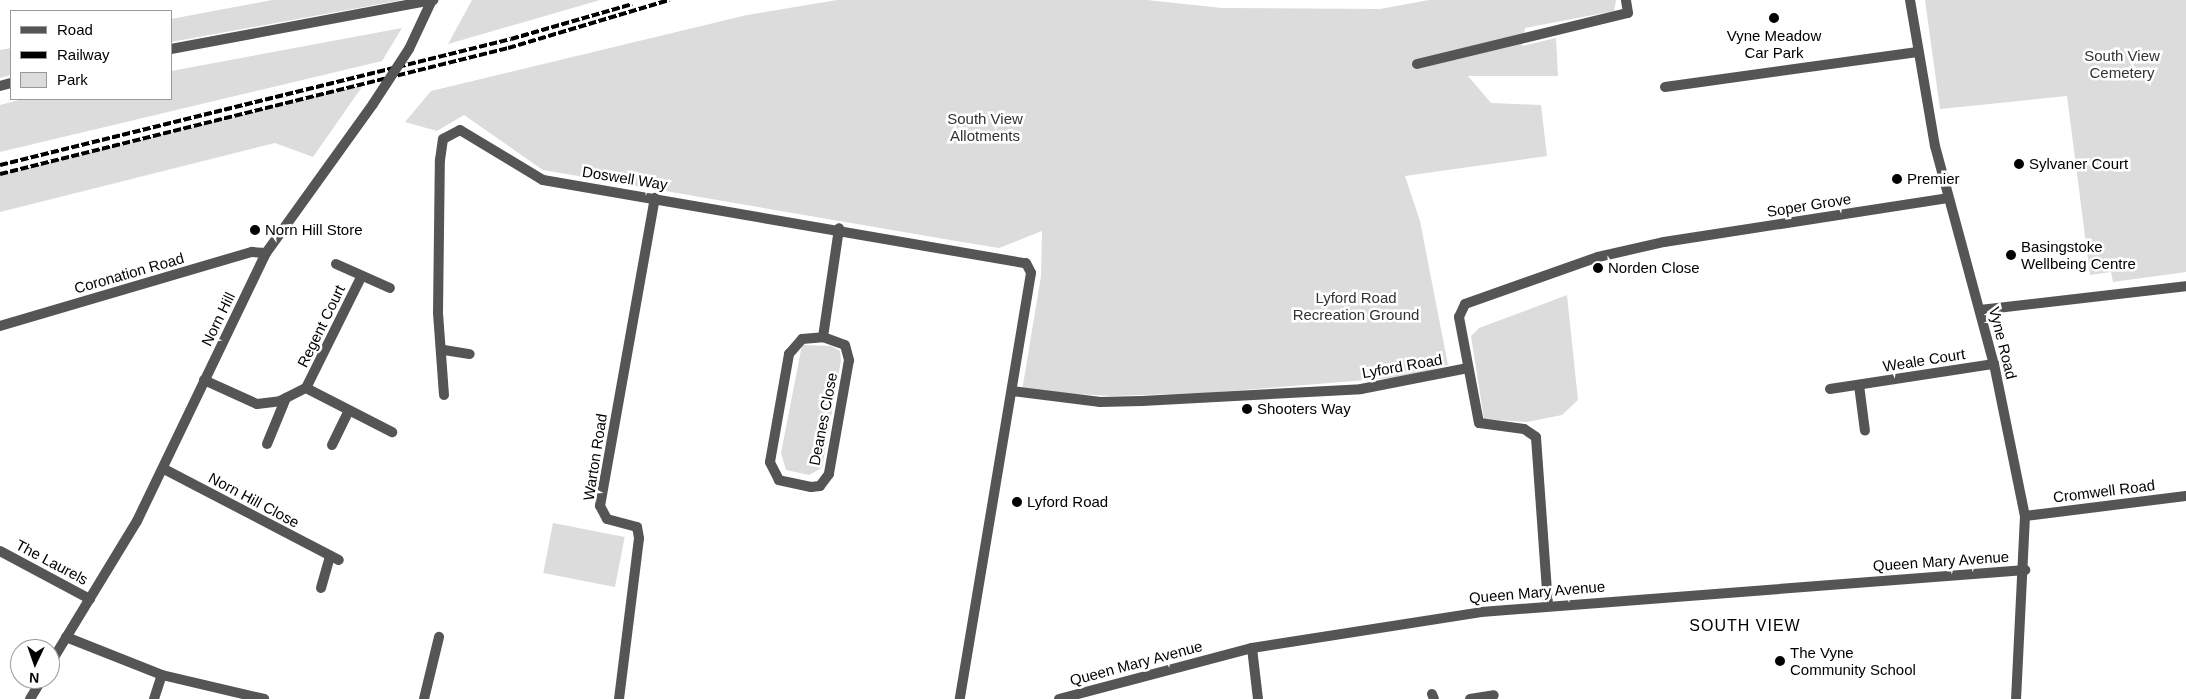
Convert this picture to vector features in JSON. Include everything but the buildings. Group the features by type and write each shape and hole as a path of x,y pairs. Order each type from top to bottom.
{"street":[{"path":"172,49 432,0"},
{"name":"Norn Hill","path":"60,648 164,469 204,380 266,253 373,104 409,49 432,0"},
{"path":"1417,64 1628,13 1626,0"},
{"name":"Vyne Road","path":"1910,0 1918,52 1948,198 1994,364 2025,516 2025,570 2016,699"},
{"path":"1665,86 1918,52"},
{"name":"Doswell Way","path":"444,395 444,350 438,313 440,160 446,135 466,130 543,180 839,228 1026,263 1031,273 1012,390"},
{"name":"Warton Road","path":"619,699 639,538 636,527 607,519 600,506 655,198"},
{"name":"Soper Grove","path":"1468,368 1459,316 1465,304 1598,257 1675,240 1948,198"},
{"path":"823,337 839,228"},
{"name":"Coronation Road","path":"0,326 252,252 266,253"},
{"name":"Regent Court","path":"336,264 361,278 390,288"},
{"name":"Regent Court","path":"204,380 245,402 268,404 306,388 361,278"},
{"path":"1980,310 2186,286"},
{"name":"Deanes Close","path":"823,337 845,345 849,360 829,474 820,486 811,487 779,480 770,462 789,354 802,339 823,337"},
{"path":"444,350 470,354"},
{"name":"Weale Court","path":"1830,389 1994,364"},
{"path":"1468,368 1479,423 1524,429 1536,437 1548,605"},
{"name":"Lyford Road","path":"1012,390 1100,402 1170,400 1361,389 1468,368"},
{"path":"1859,386 1865,431"},
{"name":"Regent Court","path":"306,388 348,412 392,432"},
{"path":"960,699 1012,390"},
{"path":"267,444 286,398"},
{"path":"332,445 348,412"},
{"name":"Norn Hill Close","path":"164,469 335,558 321,588"},
{"name":"Cromwell Road","path":"2025,516 2186,496"},
{"name":"The Laurels","path":"0,551 90,599"},
{"name":"Queen Mary Avenue","path":"1059,699 1252,648 1548,605 2025,570"},
{"path":"424,699 439,637"},
{"path":"66,638 162,675 264,699"},
{"path":"1252,648 1258,699"},
{"path":"154,699 162,675"},
{"path":"1470,699 1494,695"}],"green space":[{"path":"272,0 402,0 172,42 172,19"},
{"path":"472,0 600,0 448,44"},
{"path":"837,0 1147,0 1222,8 1380,9 1429,0 1616,0 1614,11 1525,28 1522,46 1556,38 1558,76 1468,76 1491,103 1541,105 1547,156 1405,176 1420,221 1448,365 1405,377 1206,393 1112,396 1022,391 1041,276 1042,231 999,248 962,242 543,170 464,115 437,131 405,122 431,91 747,15"},
{"name":"South View Cemetery","path":"1925,0 2186,0 2186,272 2113,282 2111,272 2090,275 2067,96 1940,109"},
{"path":"402,28 382,61 0,152 0,105 19,100 172,100 172,71"},
{"path":"10,48 10,75 0,78 0,50"},
{"path":"364,84 313,157 275,143 0,212 0,174"},
{"path":"1567,295 1578,400 1562,415 1527,422 1484,419 1471,336 1479,328"},
{"path":"802,345 831,346 840,351 841,360 822,468 809,475 786,470 781,453"},
{"path":"553,523 625,537 615,587 543,573"}],"railway":[{"path":"0,174 508,48 669,0"},
{"path":"0,165 511,39 632,4"}],"place":[{"name":"Vyne Meadow Car Park","path":"1774,18"},
{"name":"Sylvaner Court","path":"2019,164"},
{"name":"Premier","path":"1897,179"},
{"name":"Norn Hill Store","path":"255,230"},
{"name":"Basingstoke Wellbeing Centre","path":"2011,255"},
{"name":"Norden Close","path":"1598,268"},
{"name":"Shooters Way","path":"1247,409"},
{"name":"Lyford Road","path":"1017,502"},
{"name":"The Vyne Community School","path":"1780,661"}],"district":[{"name":"SOUTH VIEW","path":"1745,626"}],"park label":[{"name":"South View Allotments","path":"985,126"},
{"name":"Lyford Road Recreation Ground","path":"1356,306"}]}
